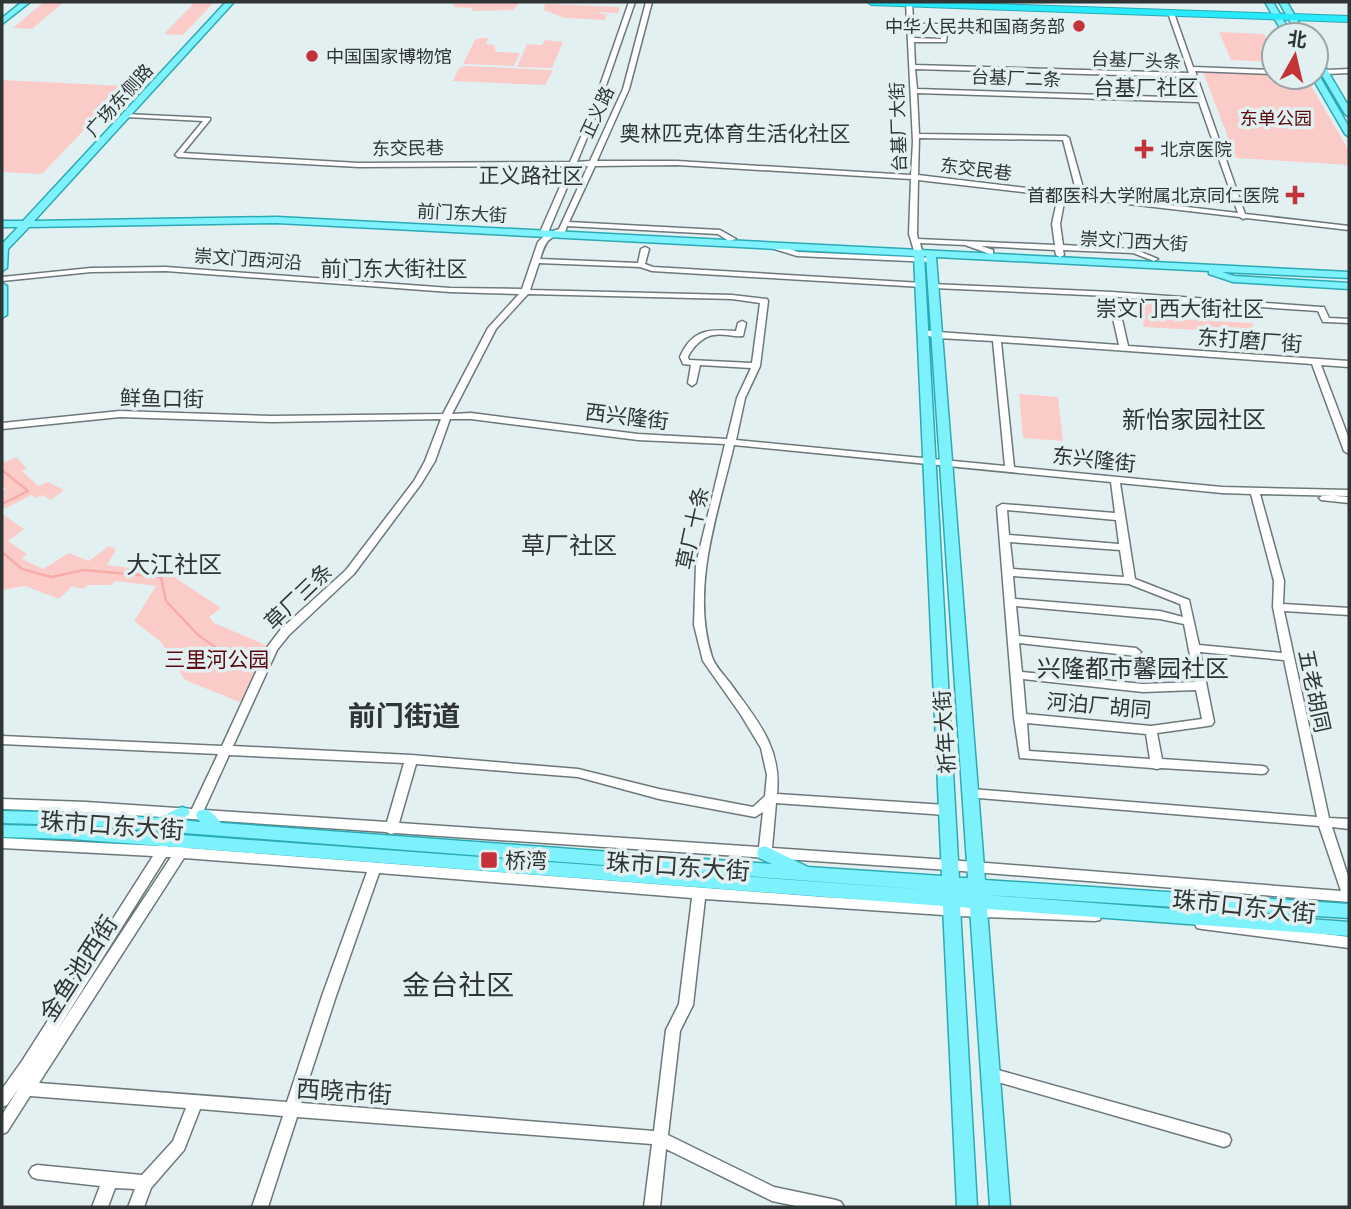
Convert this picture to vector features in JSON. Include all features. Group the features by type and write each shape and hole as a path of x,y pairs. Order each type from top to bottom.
{"highway":[{"path":"871,2 1171,13 1276,14"},
{"path":"998,2 1349,17"}],"main road":[{"path":"2,22 26,2"},
{"name":"广场东侧路","path":"3,249 230,2"},
{"path":"1269,2 1280,21"},
{"path":"1283,2 1294,21"},
{"path":"1330,79 1349,114"},
{"path":"1324,91 1349,134"},
{"name":"前门东大街","path":"2,221 277,220 923,253"},
{"name":"前门东大街","path":"547,232 563,227 629,234 923,253"},
{"path":"2,268 3,249"},
{"name":"崇文门西大街","path":"986,254 1060,251 1154,259 1349,268"},
{"path":"923,253 960,263 986,254"},
{"name":"崇文门西大街","path":"923,253 986,254 1349,277"},
{"name":"祈年大街","path":"923,253 928,285 930,334 928,461 967,1207"},
{"path":"1202,267 1233,279 1349,286"},
{"path":"2,286 2,315"},
{"name":"祈年大街","path":"930,334 947,464 1000,1207"},
{"path":"162,843 194,814 217,830"},
{"name":"珠市口东大街","path":"2,817 162,843 217,830 809,874 951,898"},
{"name":"珠市口东大街","path":"2,831 162,843 199,842 1349,929"},
{"path":"765,853 809,874"},
{"name":"珠市口东大街","path":"978,900 1349,911"}],"street":[{"name":"正义路","path":"525,293 632,2"},
{"name":"正义路","path":"563,227 626,89 649,2"},
{"name":"台基厂大街","path":"909,2 916,136 915,177 923,253"},
{"path":"1171,13 1243,217"},
{"path":"911,40 944,41 945,26 923,25"},
{"name":"台基厂头条","path":"912,67 1260,72"},
{"path":"1330,72 1349,71"},
{"path":"602,89 626,89"},
{"name":"台基厂二条","path":"913,91 1202,100"},
{"name":"东交民巷","path":"127,115 208,119 178,155 359,164 677,163 915,177 1349,228"},
{"path":"916,136 1066,138 1082,198"},
{"path":"923,253 966,243 1060,251 1056,224 1062,196"},
{"path":"720,232 724,228 724,220"},
{"path":"609,226 629,234"},
{"path":"563,227 609,226 720,232 732,239"},
{"path":"966,243 986,254"},
{"path":"641,265 645,249"},
{"path":"535,261 641,265 664,270 1112,294 1321,309 1326,320 1349,321"},
{"name":"崇文门西河沿","path":"2,279 91,270 166,269 525,293 760,299 765,303 762,322"},
{"name":"草厂三条","path":"194,814 272,649 285,632 350,572 418,482 430,461 446,417 492,328 525,293"},
{"path":"1112,294 1124,348"},
{"name":"草厂十条","path":"762,322 756,366 741,398 701,564 699,625 708,661 745,712 766,748 773,775 765,853"},
{"path":"742,323 740,334 713,332 699,337 686,350 684,358 686,362 756,366"},
{"name":"东打磨厂街","path":"930,334 1349,364"},
{"path":"997,340 1010,470"},
{"path":"692,383 696,362"},
{"path":"1320,362 1349,432"},
{"name":"鲜鱼口街","path":"2,426 120,414 322,419"},
{"name":"西兴隆街","path":"322,419 471,416 638,437 731,442 928,461"},
{"path":"1343,416 1349,452"},
{"name":"东兴隆街","path":"928,461 1255,492 1313,490 1349,493"},
{"path":"1115,480 1130,581"},
{"name":"东兴隆街","path":"1255,492 1272,496 1349,500"},
{"name":"五老胡同","path":"1255,492 1279,581 1278,607 1324,823 1349,897"},
{"path":"1121,517 1002,507 1024,755 1262,770"},
{"path":"1005,538 1123,547"},
{"name":"河泊厂胡同","path":"1009,572 1130,581 1185,603 1209,722 1151,730 1020,718"},
{"path":"1010,602 1160,615 1189,622"},
{"path":"1278,607 1349,611"},
{"path":"1015,639 1136,652"},
{"path":"1194,648 1288,657"},
{"path":"1018,675 1143,688 1201,686"},
{"path":"1151,730 1157,765"},
{"path":"2,740 411,759 578,773 659,794 755,812 770,798 946,810"},
{"path":"391,829 411,759"},
{"path":"971,794 1349,824"},
{"name":"珠市口东大街","path":"2,804 194,814 949,865 1349,897"},
{"name":"金鱼池西街","path":"162,843 199,842"},
{"name":"珠市口东大街","path":"2,843 162,843 374,867 699,892 951,898"},
{"name":"金鱼池西街","path":"2,1127 27,1089 162,843"},
{"name":"金鱼池西街","path":"2,1100 27,1066 162,843"},
{"path":"260,1207 374,867"},
{"path":"652,1207 673,1030 686,1005 699,892"},
{"name":"珠市口东大街","path":"978,900 1100,916 1195,923 1349,943"},
{"path":"991,1074 1224,1140"},
{"name":"西晓市街","path":"27,1089 659,1138"},
{"path":"136,1207 145,1182 179,1145 195,1102"},
{"path":"659,1138 772,1195 836,1207"},
{"path":"37,1172 145,1182"},
{"path":"100,1207 110,1180"}],"green space":[{"path":"44,2 64,2 32,29 13,28"},
{"path":"195,2 214,2 183,35 164,34"},
{"path":"456,2 520,3 513,10 472,11 473,8 453,7"},
{"path":"545,4 620,7 618,13 597,12 607,15 605,20 565,18 544,10"},
{"path":"1219,32 1260,34 1260,61 1231,60"},
{"path":"489,38 486,44 494,45 496,52 520,53 514,66 463,64 475,40"},
{"path":"545,40 563,42 552,68 517,67 527,44 542,45"},
{"path":"465,66 553,71 545,85 453,81 459,68"},
{"name":"东单公园","path":"1203,72 1260,75 1260,91 1314,91 1349,151 1349,165 1236,158"},
{"path":"2,80 126,86 42,174 2,172"},
{"path":"1138,302 1173,304 1178,319 1252,323 1256,333 1144,327"},
{"path":"1019,394 1058,397 1063,441 1023,438"},
{"path":"16,457 27,468 22,471 38,486 48,482 64,490 51,500 42,495 36,498 31,495 2,510 2,490 6,489 2,485 2,459 6,462"},
{"name":"三里河公园","path":"2,514 24,529 8,541 27,554 22,559 43,569 69,553 89,561 109,546 116,550 107,565 168,573 221,608 209,617 214,623 266,645 242,703 185,680 161,642 134,621 156,586 115,581 111,585 88,585 83,589 72,586 59,599 25,586 2,590"}],"waterway":[{"path":"2,470 28,491 2,504"},
{"path":"2,552 22,569 51,577 84,570 161,577 166,601 198,635 245,668"}],"place":[{"name":"中华人民共和国商务部","path":"1079,26"},
{"name":"中国国家博物馆","path":"312,56"},
{"name":"北京医院","path":"1144,149"},
{"name":"首都医科大学附属北京同仁医院","path":"1295,195"},
{"name":"桥湾","path":"489,860"}],"district":[{"name":"台基厂社区","path":"1146,87"},
{"name":"奥林匹克体育生活化社区","path":"735,133"},
{"name":"正义路社区","path":"531,175"},
{"name":"前门东大街社区","path":"394,268"},
{"name":"崇文门西大街社区","path":"1180,308"},
{"name":"新怡家园社区","path":"1194,419"},
{"name":"草厂社区","path":"569,545"},
{"name":"大江社区","path":"174,564"},
{"name":"兴隆都市馨园社区","path":"1133,668"},
{"name":"前门街道","path":"404,715"},
{"name":"金台社区","path":"458,984"}]}
